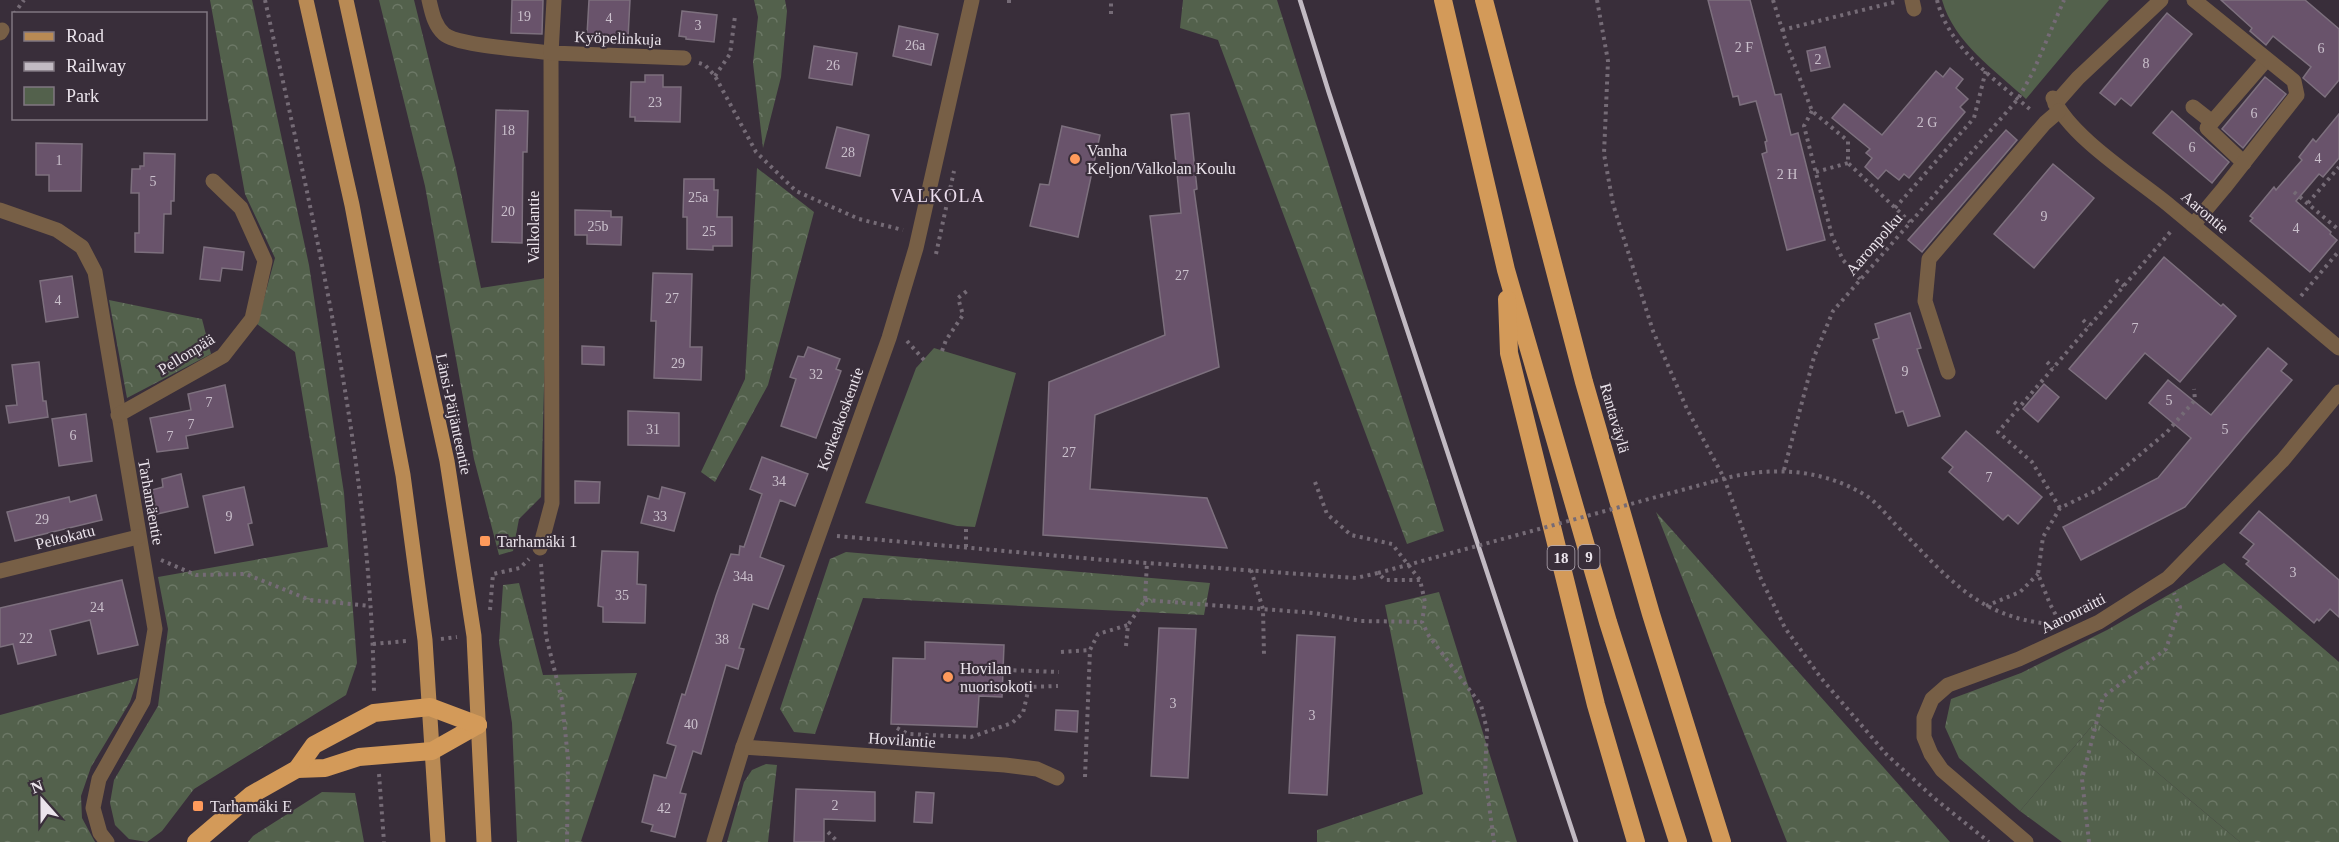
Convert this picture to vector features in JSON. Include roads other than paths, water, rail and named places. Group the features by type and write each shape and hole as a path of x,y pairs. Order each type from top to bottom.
{"highway":[{"name":"9","path":"1443,0 1506,270 1608,622 1678,842"},
{"name":"Rantaväylä","path":"1484,0 1584,382 1651,614 1722,842"},
{"name":"18","path":"1506,270 1509,353 1596,705 1636,842"},
{"path":"196,842 251,795 297,769 315,745 374,712 430,707 478,725"},
{"path":"297,769 325,768 359,757 432,751 478,725"},
{"path":"1713,817 1727,842"}],"main road":[{"path":"306,0 352,205 403,475 425,640 438,842"},
{"name":"Länsi-Päijänteentie","path":"346,0 447,461 474,636 484,842"}],"street":[{"path":"429,0 436,23 446,36 468,43 551,53"},
{"name":"Valkolantie","path":"540,548 552,503 551,53 555,0"},
{"name":"Korkeakoskentie","path":"714,842 743,747 818,534 896,337 972,0"},
{"path":"1948,372 1925,301 1929,259 2045,123 2078,78 2161,0"},
{"path":"2193,225 2297,95 2294,81 2194,0"},
{"name":"Kyöpelinkuja","path":"551,53 684,58"},
{"path":"2244,163 2207,128 2266,60"},
{"name":"Aarontie","path":"2056,105 2077,132 2193,225 2339,348"},
{"path":"2193,107 2211,122"},
{"name":"Pellonpää","path":"118,415 223,356 252,320 266,261 242,208 213,181"},
{"name":"Tarhamäentie","path":"0,210 57,230 82,246 95,272 155,629 143,701 99,779 93,808 100,833 107,842"},
{"name":"Aaronraitti","path":"2026,842 1942,770 1931,754 1924,737 1924,718 1932,699 1948,685 2019,659 2099,622 2168,578 2283,460 2339,392"},
{"name":"Peltokatu","path":"0,571 140,544"},
{"name":"Hovilantie","path":"743,747 1005,765 1038,769 1057,777"}],"railway":[{"path":"1300,0 1576,842"}],"place":[{"name":"Vanha Keljon/Valkolan Koulu","path":"1075,159"},
{"name":"Tarhamäki 1","path":"485,541"},
{"name":"Hovilan nuorisokoti","path":"948,677"},
{"name":"Tarhamäki E","path":"198,806"}],"district":[{"name":"VALKOLA","path":"938,196"}]}
